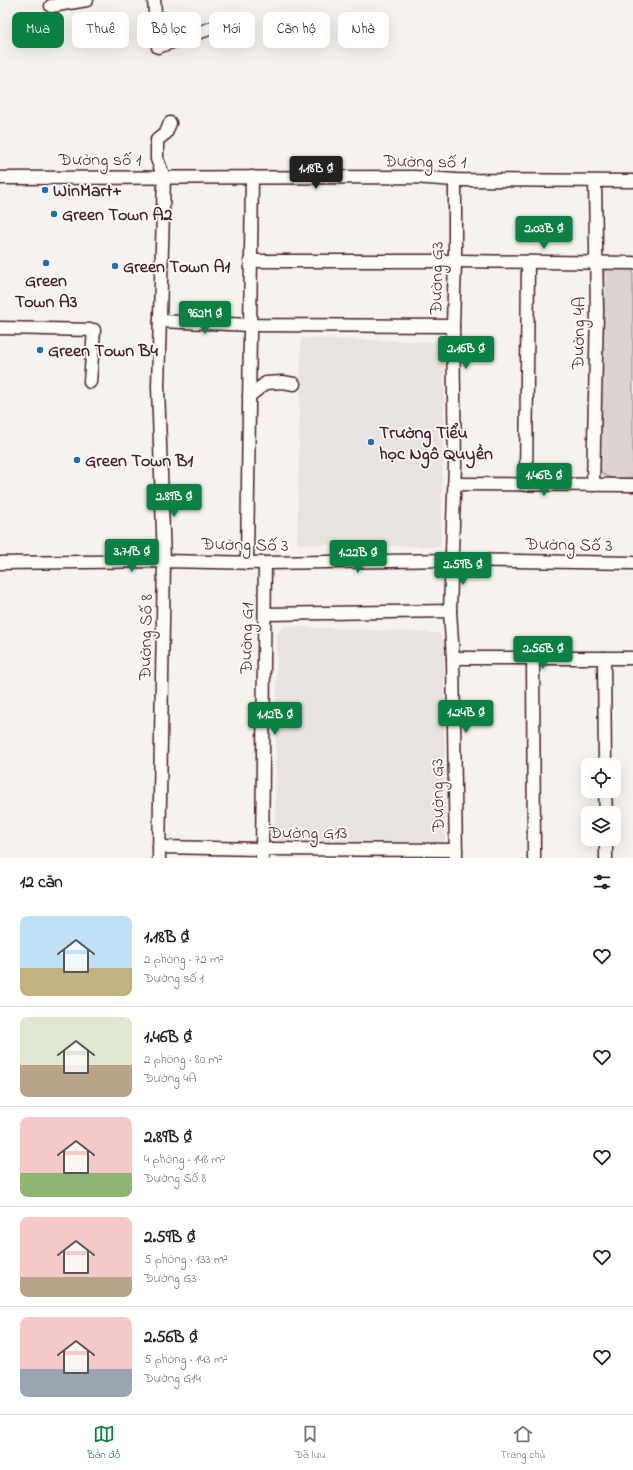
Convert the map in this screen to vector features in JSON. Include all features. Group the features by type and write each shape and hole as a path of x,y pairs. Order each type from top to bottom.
{"street":[{"path":"51,6 87,0"},
{"path":"154,0 158,47 209,29"},
{"path":"164,177 156,159 157,140 166,133 170,123"},
{"name":"Đường Số 8","path":"159,852 164,561 158,386 164,177"},
{"path":"247,562 252,177"},
{"name":"Đường số 1","path":"0,178 414,177 456,180 633,181"},
{"name":"Đường G3","path":"456,180 453,326 454,484 450,611 453,658 456,854"},
{"name":"Đường 4A","path":"593,485 597,319 595,181"},
{"path":"250,261 633,263"},
{"path":"526,485 528,262"},
{"path":"160,321 250,325 453,326"},
{"path":"0,328 94,330 90,382"},
{"path":"249,396 266,382 283,382 294,384"},
{"path":"454,484 633,485"},
{"name":"Đường Số 3","path":"0,563 164,561 265,563 452,560 633,563"},
{"name":"Đường G1","path":"262,854 265,563"},
{"path":"265,614 450,611"},
{"path":"453,658 633,658"},
{"path":"533,658 534,858"},
{"path":"604,658 605,758"},
{"path":"606,846 606,858"},
{"name":"Đường G13","path":"159,852 262,854 456,854"}],"shaded area":[{"path":"633,268 633,478 614,478 605,475 600,469 600,279 603,273 608,269"},
{"name":"Trường Tiểu học Ngô Quyền","path":"301,338 445,342 441,547 297,544"},
{"path":"284,626 439,633 444,641 445,841 438,845 279,843 275,835 277,634"}],"place":[{"name":"WinMart+","path":"45,190"},
{"name":"Green Town A2","path":"54,214"},
{"name":"Green Town A3","path":"46,263"},
{"name":"Green Town A1","path":"115,266"},
{"name":"Green Town B4","path":"40,350"},
{"name":"Trường Tiểu học Ngô Quyền","path":"371,442"},
{"name":"Green Town B1","path":"77,460"}]}
